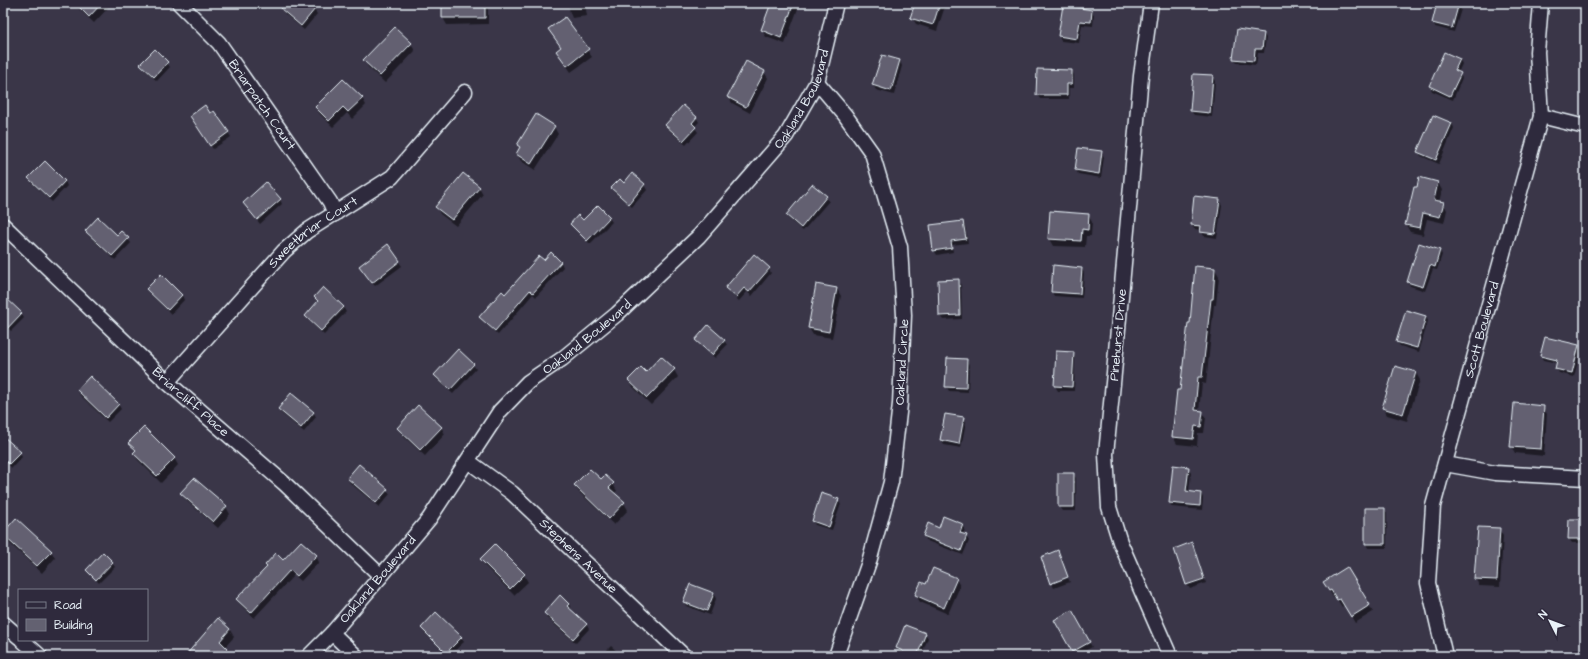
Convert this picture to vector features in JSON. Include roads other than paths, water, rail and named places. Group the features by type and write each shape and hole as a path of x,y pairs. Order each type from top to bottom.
{"street":[{"name":"Briarpatch Court","path":"179,3 219,43 330,202 335,214"},
{"name":"Oakland Boulevard","path":"309,656 332,632 429,519 500,411 528,382 562,359 617,314 699,236 786,136 817,82 836,3"},
{"name":"Pinehurst Drive","path":"1151,3 1141,76 1106,454 1109,507 1120,542 1170,656"},
{"name":"Scott Boulevard","path":"1445,656 1428,583 1433,506 1541,116 1537,52 1541,3"},
{"name":"Oakland Circle","path":"817,82 845,115 872,153 900,247 904,315 900,404 892,482 869,562 836,656"},
{"name":"Sweetbriar Court","path":"167,382 284,251 307,231 392,177 465,92"},
{"path":"1541,116 1585,127"},
{"name":"Briarcliff Place","path":"3,225 167,382 285,484 381,576"},
{"name":"Stephens Avenue","path":"468,461 512,493 684,656"},
{"path":"1445,464 1495,473 1585,478"},
{"path":"3,623 18,637"},
{"path":"332,632 356,656"},
{"path":"23,641 40,656"}]}
